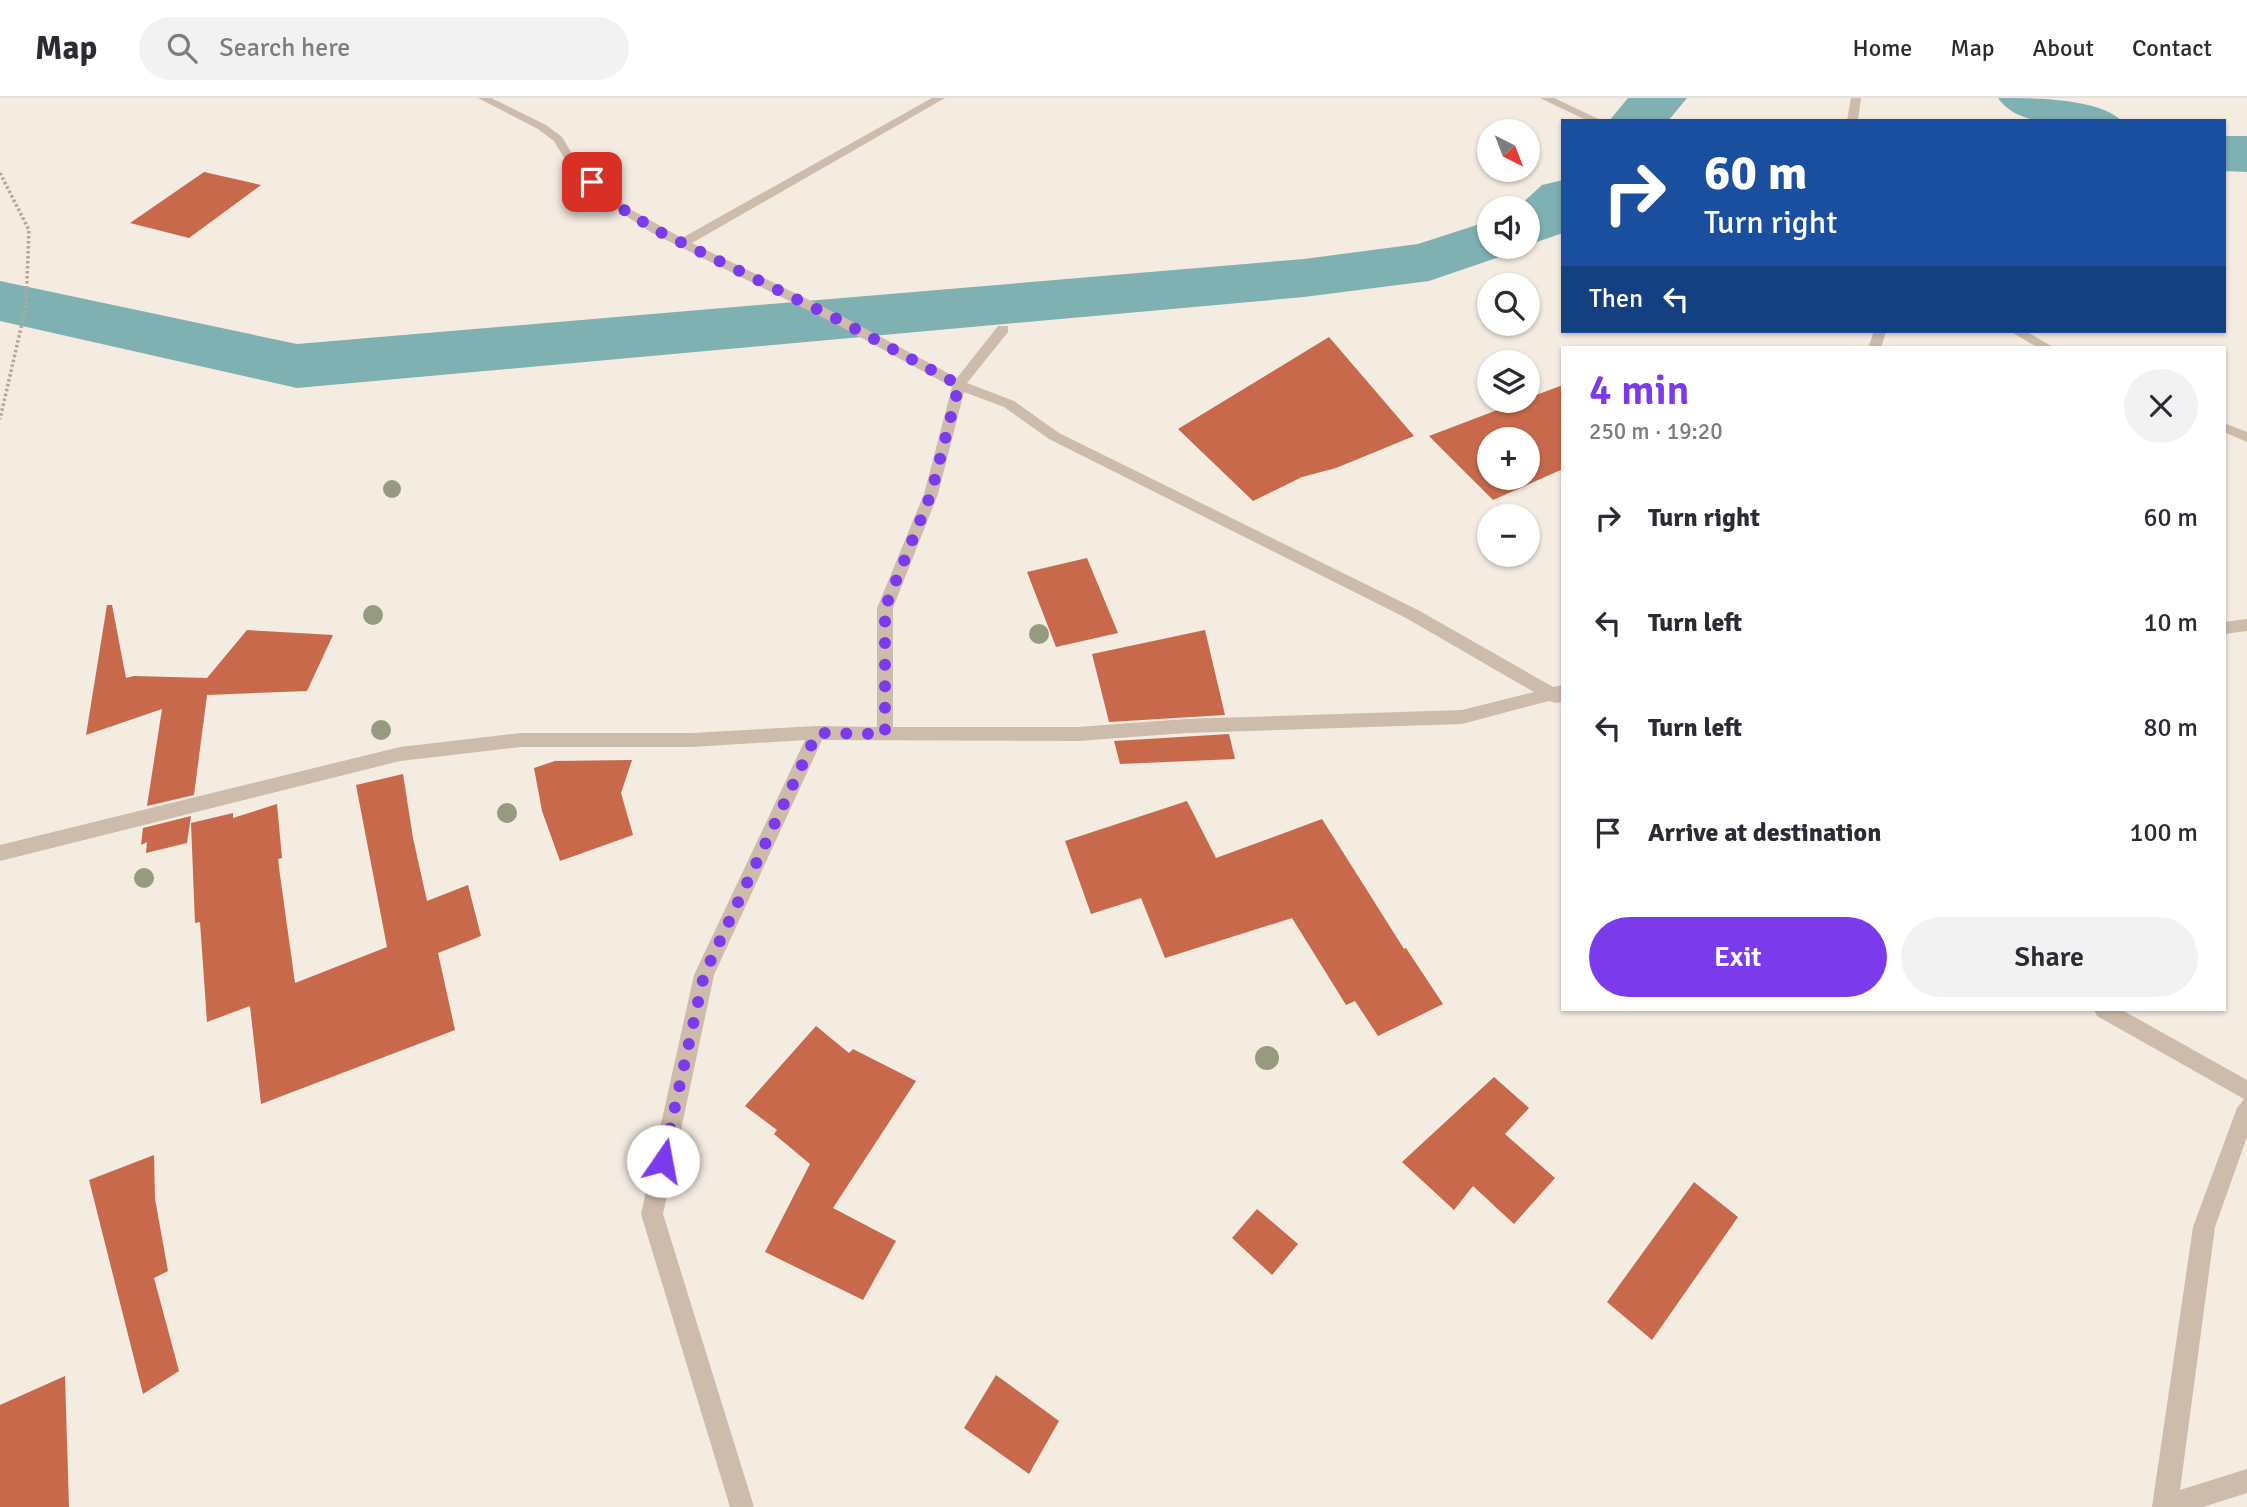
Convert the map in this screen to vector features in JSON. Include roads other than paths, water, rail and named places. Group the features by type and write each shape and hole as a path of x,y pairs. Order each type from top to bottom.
{"street":[{"path":"483,98 542,127 558,139 573,164 624,210 683,243 839,320 959,385 1009,404 1054,436 1412,614 1558,695"},
{"path":"683,243 940,98"},
{"path":"1545,98 1593,119"},
{"path":"1853,119 1856,98"},
{"path":"885,734 885,608 931,494 959,385 1003,329"},
{"path":"2020,333 2044,346"},
{"path":"2226,429 2247,437"},
{"path":"2226,628 2247,625"},
{"path":"0,853 400,754 520,740 692,740 817,733 1078,734 1185,726 1462,717 1558,695"},
{"path":"742,1507 652,1214 704,975 817,733"},
{"path":"2106,1011 2247,1091"},
{"path":"2247,1108 2204,1227 2165,1506 2247,1481"}],"waterway":[{"path":"1639,119 1659,98"},
{"path":"2026,98 2088,119"},
{"path":"2226,153 2247,154"},
{"path":"1540,221 1561,200"},
{"path":"0,301 297,366 1304,278 1429,262 1477,244"}]}
